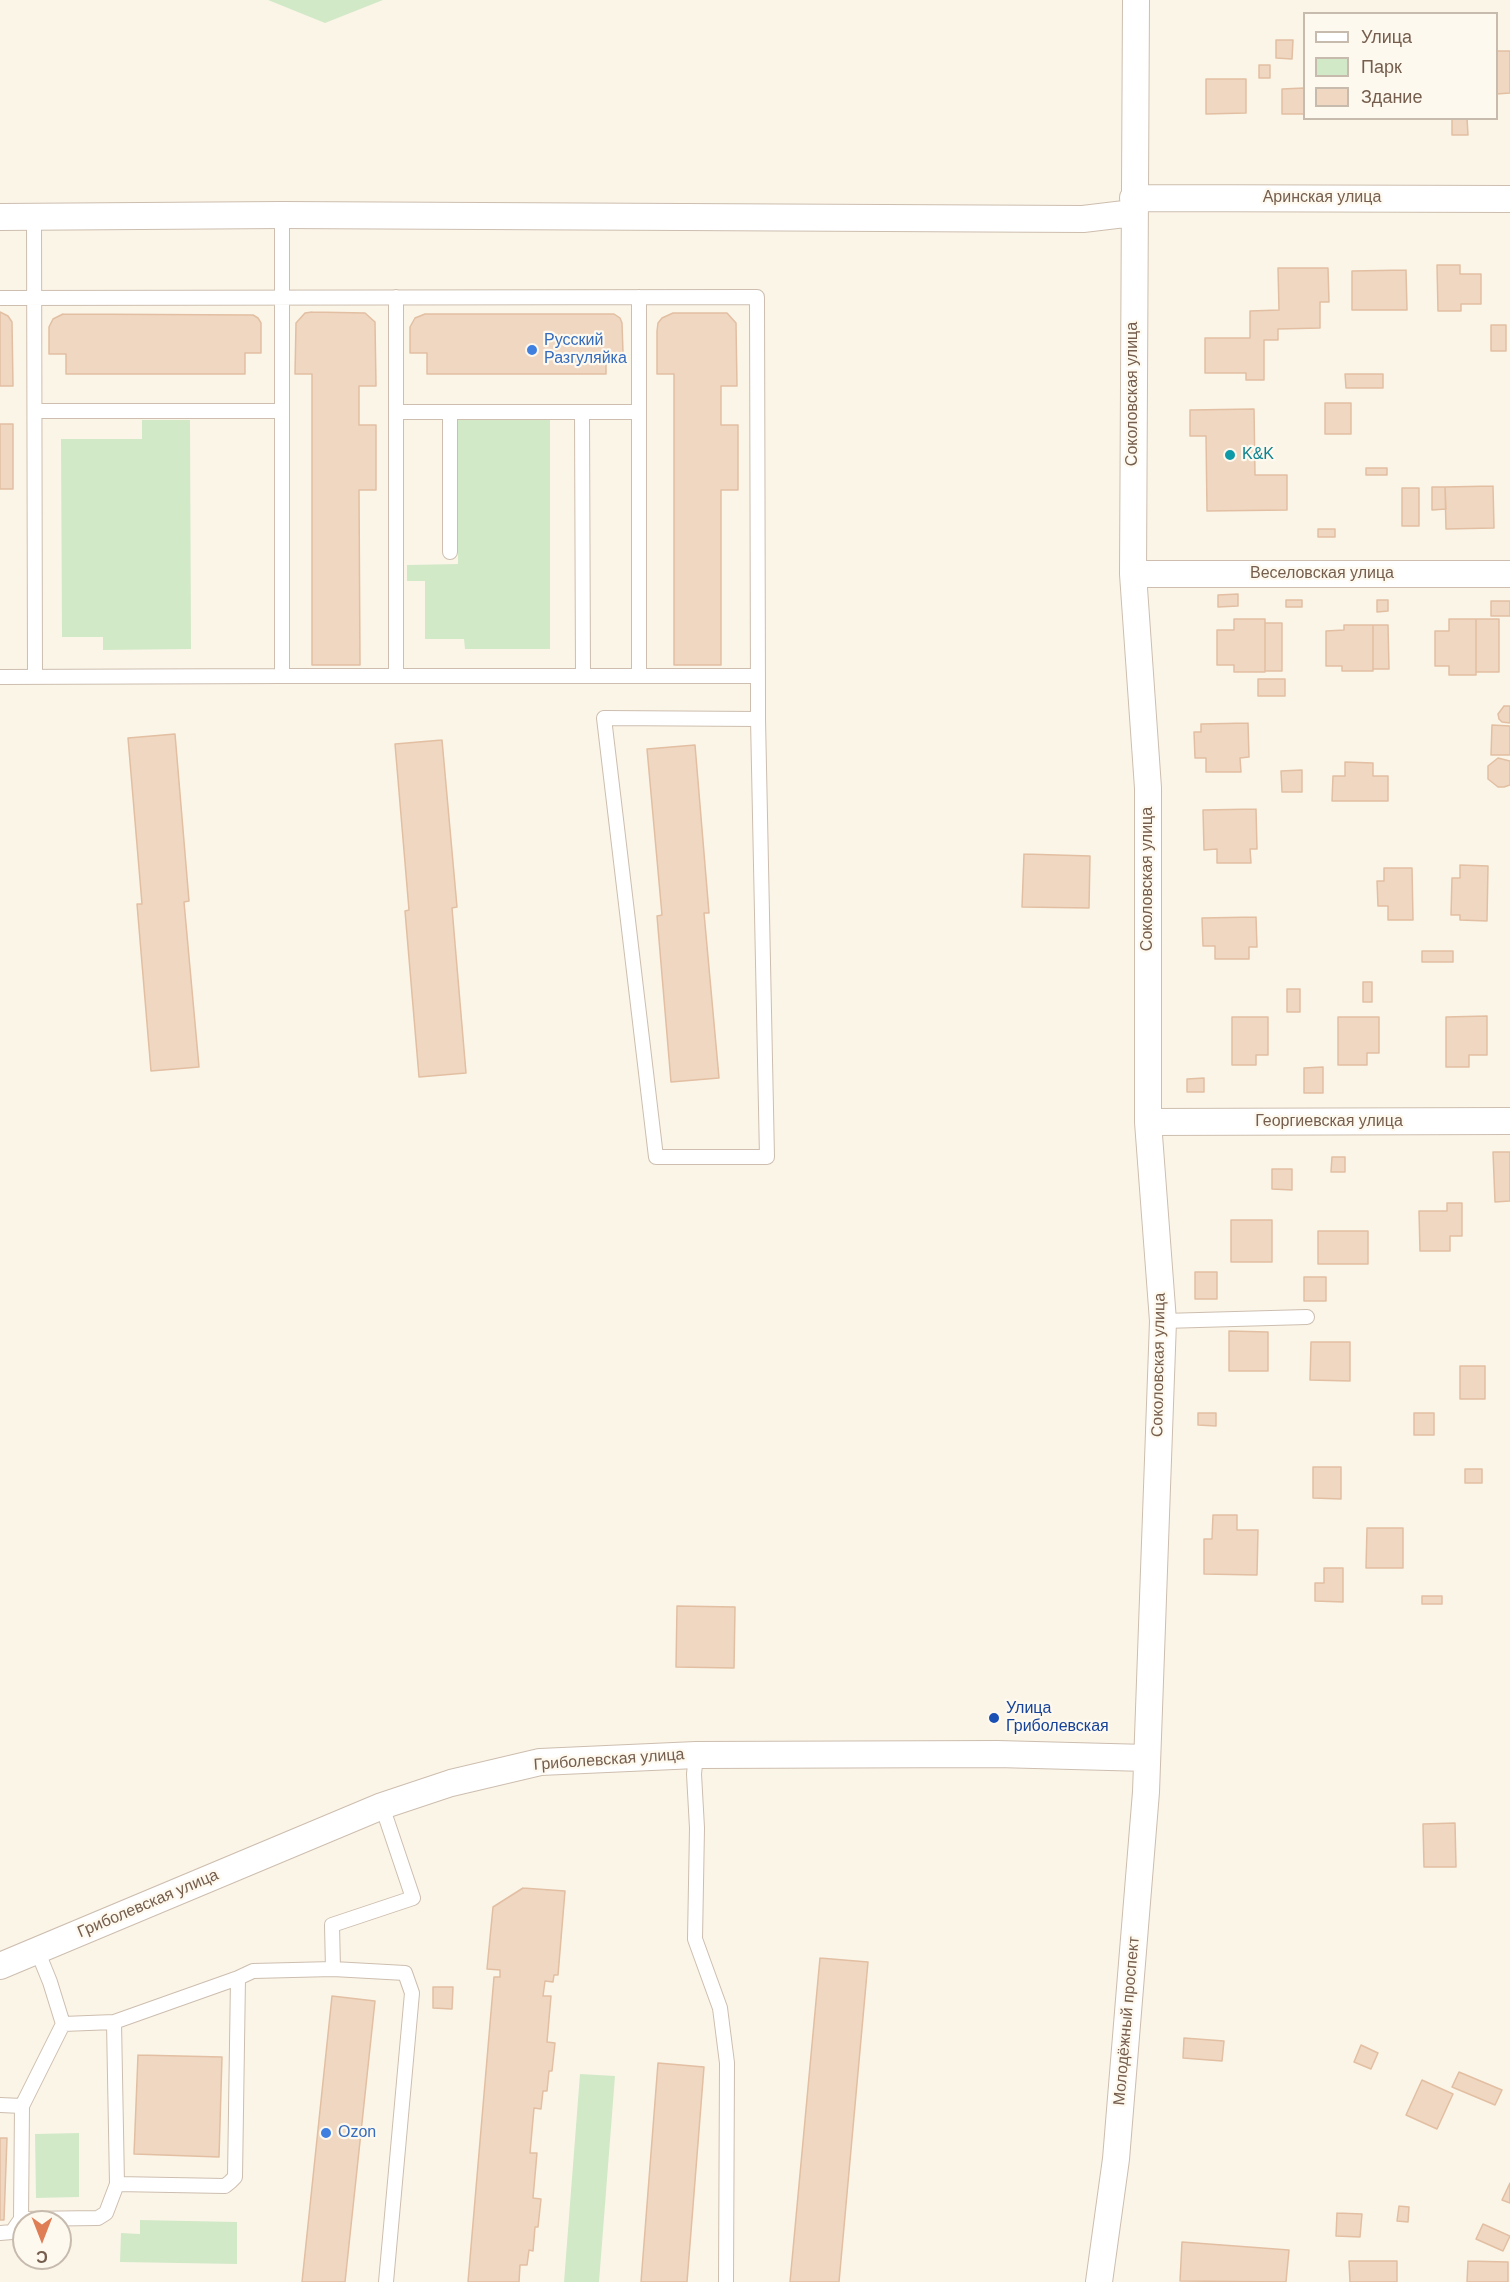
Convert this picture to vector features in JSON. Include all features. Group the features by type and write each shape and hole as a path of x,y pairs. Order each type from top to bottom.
{"street":[{"name":"Соколовская улица","path":"1136,0 1133,205 1133,574 1148,788 1148,1122 1163,1321 1147,1758"},
{"name":"Аринская улица","path":"0,217 282,215 1083,219 1133,205 1510,199"},
{"name":"Веселовская улица","path":"1133,574 1510,574"},
{"name":"Георгиевская улица","path":"1148,1122 1510,1121"},
{"name":"Гриболевская улица","path":"0,1966 382,1806 451,1783 540,1762 696,1755 997,1754 1147,1758"},
{"name":"Молодёжный проспект","path":"1099,2282 1116,2159 1147,1758"}],"lane":[{"path":"282,215 282,676"},
{"path":"34,218 35,677"},
{"path":"396,297 396,676"},
{"path":"639,297 639,676"},
{"path":"0,298 757,297 758,719 767,1157 656,1157 604,718 758,719"},
{"path":"35,411 282,411"},
{"path":"396,412 639,412"},
{"path":"450,412 450,552"},
{"path":"582,412 583,676"},
{"path":"0,677 758,676"},
{"path":"1163,1321 1307,1317"},
{"path":"696,1755 694,1774 698,1828 695,1939 720,2008 727,2063 726,2282"},
{"path":"333,1969 332,1925 413,1898 382,1806"},
{"path":"21,2210 22,2106 63,2025 50,1982 37,1950"},
{"path":"63,2025 114,2022 253,1971 333,1969 405,1973 412,1993 386,2282"},
{"path":"117,2184 225,2186 235,2177 238,1978"},
{"path":"72,2218 98,2218 106,2213 117,2184 114,2022"},
{"path":"0,2105 22,2106"}],"green space":[{"path":"268,0 383,0 325,23"},
{"path":"550,419 550,649 465,649 464,639 425,639 425,581 407,581 407,565 458,564 458,420"},
{"path":"142,420 190,420 191,649 103,650 103,637 62,637 61,439 142,439"},
{"path":"580,2074 615,2076 599,2282 564,2282"},
{"path":"79,2133 79,2197 36,2198 35,2134"},
{"path":"140,2220 237,2222 237,2264 120,2262 121,2233 140,2234"}],"building":[{"path":"1276,40 1293,40 1292,59 1276,58"},
{"path":"1498,51 1510,51 1510,93 1498,94"},
{"path":"1259,65 1270,65 1270,78 1259,78"},
{"path":"1206,79 1246,79 1246,113 1206,114"},
{"path":"1303,88 1303,114 1282,114 1282,89"},
{"path":"1452,120 1467,120 1468,135 1452,135"},
{"path":"1437,265 1460,265 1460,274 1481,274 1481,304 1461,304 1461,311 1438,311"},
{"path":"1278,268 1328,268 1329,302 1320,302 1320,328 1278,329 1278,340 1264,340 1264,380 1246,380 1246,373 1205,373 1205,338 1250,338 1250,311 1279,310"},
{"path":"1406,270 1407,310 1352,310 1352,271"},
{"path":"0,312 8,316 12,322 13,386 0,386"},
{"path":"305,313 365,313 375,322 376,386 359,386 359,425 376,425 376,490 359,490 360,665 312,665 312,374 295,374 296,323"},
{"path":"673,313 727,313 736,323 737,386 721,386 721,425 738,425 738,490 721,490 721,665 674,665 674,374 657,374 658,323 662,318"},
{"path":"63,314 253,315 261,323 261,353 245,353 245,374 66,374 66,354 49,354 49,327 53,319"},
{"path":"425,314 614,314 620,318 622,323 623,353 606,353 606,374 427,374 427,353 410,353 410,327 415,318"},
{"path":"1491,325 1506,325 1506,351 1491,351"},
{"path":"1345,374 1383,374 1383,388 1346,388"},
{"path":"1325,403 1351,403 1351,434 1325,434"},
{"name":"K&K","path":"1254,409 1255,475 1287,475 1287,510 1207,511 1206,436 1190,436 1190,410"},
{"path":"0,424 13,424 13,489 0,489"},
{"path":"1366,468 1387,468 1387,475 1366,475"},
{"path":"1493,486 1494,528 1446,529 1445,487"},
{"path":"1432,487 1445,487 1446,509 1432,510"},
{"path":"1402,488 1419,488 1419,526 1402,526"},
{"path":"1318,529 1335,529 1335,537 1318,537"},
{"path":"1238,594 1238,606 1218,607 1218,595"},
{"path":"1286,600 1302,600 1302,607 1286,607"},
{"path":"1377,600 1388,600 1388,611 1377,612"},
{"path":"1491,601 1510,601 1510,616 1491,616"},
{"path":"1234,619 1265,619 1265,672 1234,672 1234,665 1217,665 1217,630 1234,630"},
{"path":"1449,619 1476,619 1476,675 1449,675 1449,666 1435,666 1435,631 1449,631"},
{"path":"1476,619 1499,619 1499,672 1476,672"},
{"path":"1265,623 1282,623 1282,671 1265,671"},
{"path":"1344,625 1373,625 1373,671 1342,671 1342,666 1326,666 1326,631 1344,630"},
{"path":"1373,625 1388,625 1389,669 1373,669"},
{"path":"1258,679 1285,679 1285,696 1258,696"},
{"path":"1504,706 1510,706 1510,723 1499,719 1498,714"},
{"path":"1248,723 1249,757 1240,758 1241,772 1206,772 1206,758 1195,758 1194,732 1201,732 1201,724"},
{"path":"1492,725 1510,726 1510,755 1491,755"},
{"path":"175,734 189,901 184,902 199,1067 151,1071 137,904 142,904 128,738"},
{"path":"442,740 457,907 452,908 466,1073 419,1077 405,911 409,910 395,744"},
{"path":"695,745 709,913 704,913 719,1078 671,1082 657,916 662,915 647,749"},
{"path":"1498,758 1510,761 1510,785 1504,787 1498,787 1488,779 1488,766"},
{"path":"1345,762 1373,763 1373,776 1388,776 1388,801 1332,801 1333,776 1345,776"},
{"path":"1302,770 1302,792 1282,792 1281,771"},
{"path":"1256,809 1257,849 1250,849 1251,863 1217,863 1217,849 1204,850 1203,810"},
{"path":"1024,854 1090,856 1089,908 1022,907"},
{"path":"1460,865 1488,866 1487,921 1460,920 1460,915 1451,915 1452,878 1460,878"},
{"path":"1384,868 1412,868 1413,920 1388,920 1388,906 1378,906 1377,881 1384,881"},
{"path":"1256,917 1257,947 1249,947 1249,959 1215,959 1215,946 1203,946 1202,918"},
{"path":"1422,951 1453,951 1453,962 1422,962"},
{"path":"1363,982 1372,982 1372,1002 1363,1002"},
{"path":"1287,989 1300,989 1300,1012 1287,1012"},
{"path":"1487,1016 1487,1055 1469,1055 1469,1067 1446,1067 1446,1017"},
{"path":"1232,1017 1268,1017 1268,1055 1256,1055 1256,1065 1232,1065"},
{"path":"1338,1017 1379,1017 1379,1053 1367,1053 1367,1065 1338,1065"},
{"path":"1323,1067 1323,1093 1304,1093 1304,1068"},
{"path":"1204,1078 1204,1092 1187,1092 1187,1079"},
{"path":"1493,1152 1510,1152 1510,1201 1495,1202"},
{"path":"1332,1157 1345,1157 1345,1172 1331,1172"},
{"path":"1272,1169 1292,1169 1292,1190 1272,1189"},
{"path":"1447,1203 1462,1203 1462,1236 1450,1236 1450,1251 1420,1251 1419,1211 1447,1211"},
{"path":"1231,1220 1272,1220 1272,1262 1231,1262"},
{"path":"1318,1231 1368,1231 1368,1264 1318,1264"},
{"path":"1195,1272 1217,1272 1217,1299 1195,1299"},
{"path":"1304,1277 1326,1277 1326,1301 1304,1301"},
{"path":"1229,1331 1268,1332 1268,1371 1229,1371"},
{"path":"1311,1342 1350,1342 1350,1381 1310,1380"},
{"path":"1460,1366 1485,1366 1485,1399 1460,1399"},
{"path":"1198,1413 1216,1413 1216,1426 1198,1425"},
{"path":"1414,1413 1434,1413 1434,1435 1414,1435"},
{"path":"1313,1467 1341,1467 1341,1499 1313,1498"},
{"path":"1465,1469 1482,1469 1482,1483 1465,1483"},
{"path":"1213,1515 1237,1515 1237,1530 1258,1530 1257,1575 1204,1574 1204,1539 1212,1539"},
{"path":"1367,1528 1403,1528 1403,1568 1366,1568"},
{"path":"1324,1568 1343,1568 1343,1602 1315,1601 1315,1583 1324,1583"},
{"path":"1422,1596 1442,1596 1442,1604 1422,1604"},
{"path":"677,1606 735,1607 734,1668 676,1667"},
{"path":"1455,1823 1456,1867 1424,1867 1423,1824"},
{"path":"523,1888 565,1891 558,1975 554,1975 553,1982 545,1981 543,1996 551,1996 547,2042 555,2043 552,2071 549,2071 547,2091 543,2091 541,2109 534,2108 530,2153 537,2153 533,2198 541,2199 538,2227 535,2227 533,2251 529,2250 527,2265 520,2265 519,2282 468,2282 494,1977 500,1977 500,1970 487,1969 493,1907"},
{"path":"820,1958 868,1962 839,2282 790,2282"},
{"path":"433,1987 453,1987 452,2009 433,2008"},
{"path":"332,1996 375,2001 345,2282 302,2282"},
{"path":"1184,2038 1224,2041 1222,2061 1183,2058"},
{"path":"1361,2045 1378,2053 1371,2069 1354,2062"},
{"path":"138,2055 222,2057 219,2157 134,2154"},
{"path":"658,2063 704,2067 687,2282 641,2282"},
{"path":"1459,2072 1502,2090 1495,2105 1452,2087"},
{"path":"1422,2080 1453,2094 1437,2129 1406,2115"},
{"path":"0,2138 7,2138 4,2220 0,2220"},
{"path":"1510,2183 1510,2203 1502,2200"},
{"path":"1399,2206 1409,2207 1408,2222 1397,2221"},
{"path":"1337,2213 1362,2214 1360,2237 1336,2236"},
{"path":"1483,2224 1510,2236 1503,2251 1476,2239"},
{"path":"1182,2242 1289,2250 1286,2282 1180,2281"},
{"path":"1349,2261 1397,2261 1397,2282 1350,2282"},
{"path":"1468,2261 1508,2262 1508,2282 1467,2282"}],"place":[{"name":"Русский Разгуляйка","path":"532,350"},
{"name":"K&K","path":"1230,455"},
{"name":"Улица Гриболевская","path":"994,1718"},
{"name":"Ozon","path":"326,2133"}]}
